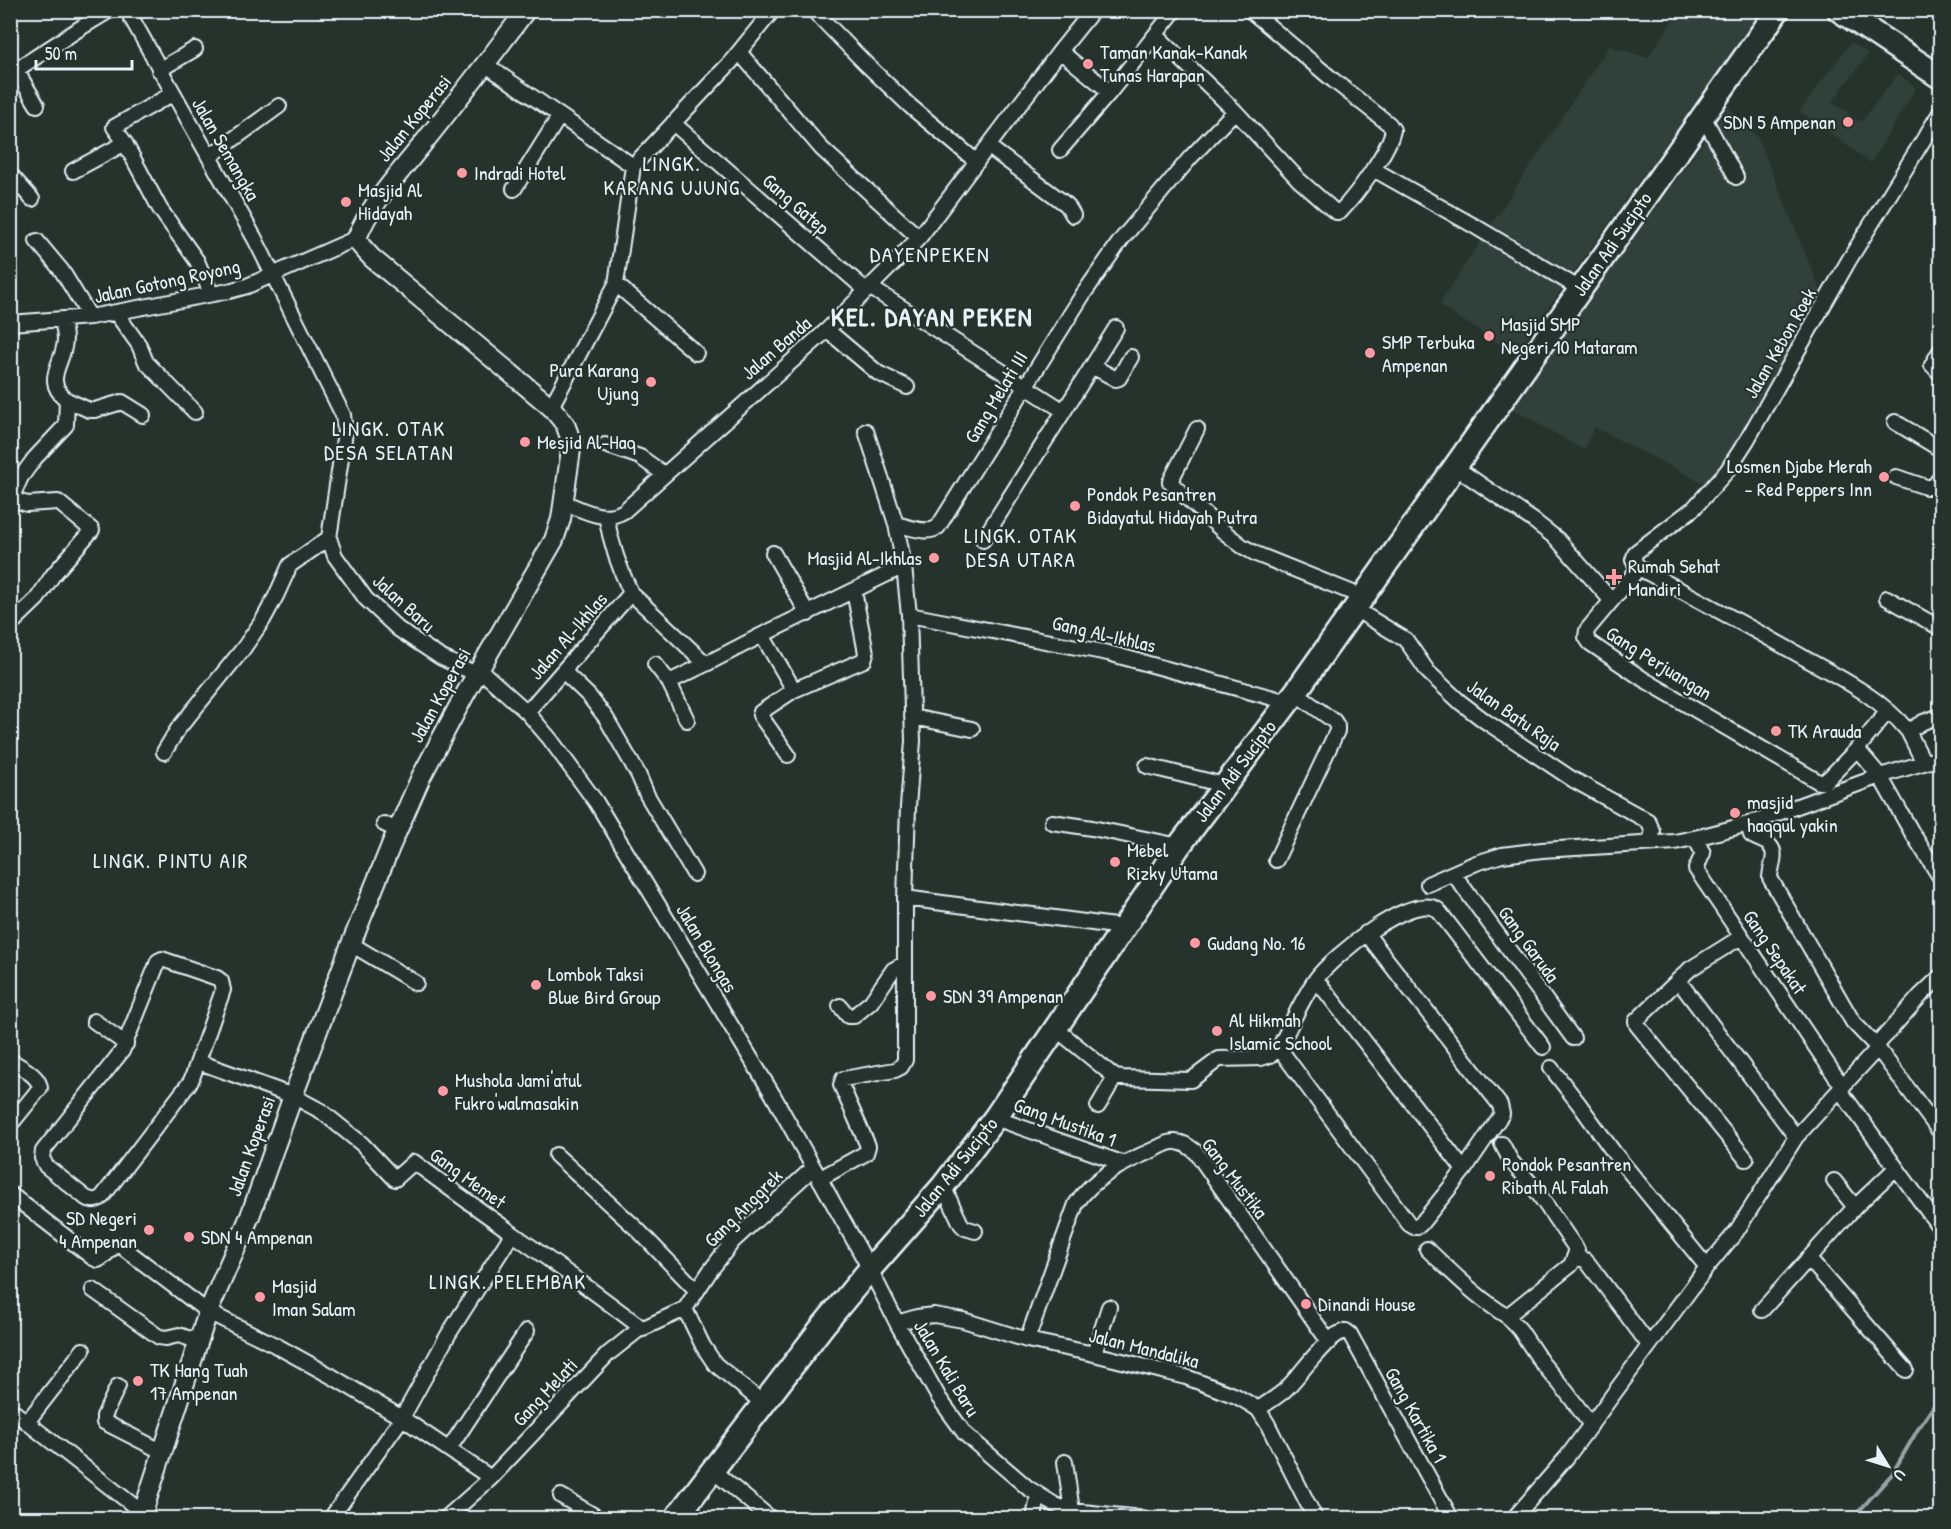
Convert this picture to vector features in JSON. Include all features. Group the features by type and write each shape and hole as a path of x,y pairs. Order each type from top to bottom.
{"highway":[{"name":"Jalan Adi Sucipto","path":"676,1518 870,1269 943,1185 995,1118 1122,927 1179,846 1292,697 1778,10"},
{"path":"1839,10 1940,76"}],"street":[{"path":"37,105 16,70 110,10"},
{"name":"Jalan Semangka","path":"127,10 274,275 345,424 329,538"},
{"name":"Jalan Koperasi","path":"142,1516 208,1312 250,1216 351,944 390,827 421,777 554,540 561,519 572,443 565,424 551,407 372,258 357,238 362,225 393,180 486,65 526,10"},
{"path":"551,407 616,284 633,166 739,52 773,10"},
{"path":"813,10 910,106 977,162"},
{"name":"Jalan Banda","path":"606,516 624,511 869,290 919,238 1093,10"},
{"path":"1060,150 1110,93 1175,10"},
{"path":"1156,35 1235,111 1299,180 1336,212 1342,211 1373,169 1392,138 1393,130 1389,124 1250,10"},
{"path":"159,70 195,49"},
{"path":"1060,51 1110,93"},
{"path":"739,52 821,148 919,238"},
{"path":"486,65 633,166"},
{"path":"172,94 114,127 160,209 197,261 211,293"},
{"path":"209,157 279,106"},
{"name":"Gang Melati III","path":"896,524 928,531 938,527 1082,296 1121,240 1190,158 1235,111"},
{"name":"Jalan Kebon Roek","path":"1639,568 1633,560 1636,552 1694,508 1727,471 1849,260 1941,113"},
{"path":"1703,116 1736,177"},
{"path":"514,189 559,117"},
{"name":"Gang Gatep","path":"673,123 869,290 1064,411"},
{"path":"73,171 125,143"},
{"path":"989,147 1067,205 1073,215"},
{"path":"1373,169 1580,289"},
{"path":"10,174 32,199"},
{"name":"Jalan Gotong Royong","path":"10,323 62,320 116,313 247,286 357,238"},
{"path":"37,241 62,271 90,317"},
{"path":"616,284 696,353"},
{"path":"116,313 139,345 146,362 195,412"},
{"path":"62,320 65,339 56,371 57,391 67,400 88,410 122,402 143,415"},
{"path":"983,540 1116,328"},
{"path":"827,330 878,373 907,387"},
{"path":"1941,351 1932,365 1941,374"},
{"path":"1092,366 1116,379 1119,378 1131,357"},
{"path":"10,625 37,599 53,575 92,530 57,502 27,504 11,500 21,477 35,458 64,428 67,400"},
{"path":"1895,422 1941,449"},
{"name":"Jalan Batu Raja","path":"1197,429 1170,482 1176,489 1242,546 1359,603 1406,640 1428,672 1460,702 1485,721 1572,779 1646,820 1652,830 1649,843"},
{"path":"840,1006 848,1016 854,1016 871,1002 893,970 904,964 908,807 913,750 909,615 904,566 896,524 866,431"},
{"path":"606,445 640,457 664,474"},
{"path":"1455,467 1557,539 1611,600"},
{"path":"1896,477 1926,487 1933,487 1941,478"},
{"path":"563,502 606,516"},
{"name":"Jalan Al-Ikhlas","path":"527,712 631,593 610,543 606,516"},
{"path":"164,752 178,729 243,649 263,620 290,565 329,538"},
{"name":"Jalan Baru","path":"329,538 334,556 347,575 385,617 423,648 460,668 478,672"},
{"path":"773,554 808,614"},
{"path":"669,682 904,566"},
{"path":"1639,568 1793,651 1881,704 1898,718 1908,731 1924,763"},
{"name":"Gang Perjuangan","path":"1639,568 1587,630 1586,637 1590,643 1643,679 1819,782 1824,782 1829,778 1857,749 1888,711"},
{"path":"788,755 760,715 764,708 794,690 865,658 854,591"},
{"path":"631,593 706,664"},
{"path":"1887,597 1941,628"},
{"name":"Gang Al-Ikhlas","path":"909,615 1108,653 1292,697"},
{"path":"762,635 794,690"},
{"path":"655,664 669,682 687,720"},
{"path":"563,671 589,696 606,717 638,774 647,795 694,874"},
{"name":"Jalan Blongas","path":"478,672 527,712 550,739 596,802 773,1095 870,1269"},
{"path":"1276,860 1337,731 1334,721 1292,697"},
{"path":"1908,731 1923,722 1941,716"},
{"path":"912,717 972,729"},
{"path":"1857,749 1880,776 1911,831 1941,877"},
{"path":"1428,884 1476,863 1502,855 1542,850 1675,842 1695,838 1748,824 1880,776 1941,758"},
{"path":"1147,766 1224,785"},
{"path":"1052,822 1179,846"},
{"path":"1748,824 1751,835 1769,844 1774,854 1770,879 1853,1022 1877,1048 1941,1132"},
{"name":"Gang Sepakat","path":"1695,838 1703,853 1696,869 1896,1168 1941,1228"},
{"name":"Gang Garuda","path":"1453,873 1573,1038"},
{"path":"905,898 1122,927"},
{"path":"1055,1028 1115,1077 1191,1080 1219,1059 1261,1058 1271,1055 1279,1048 1316,979 1346,949 1366,933 1426,905 1438,910 1543,1047"},
{"path":"1279,1048 1409,1224 1414,1227 1420,1225 1464,1170 1502,1114 1500,1105 1366,933"},
{"path":"1741,937 1690,969 1639,1017 1637,1025 1746,1159"},
{"path":"351,944 416,982"},
{"path":"165,958 217,978 224,986 199,1062 191,1080 97,1201 86,1198 46,1166 42,1154 45,1148 118,1058 126,1044 158,961 165,958"},
{"name":"Gang Anggrek","path":"685,1309 733,1241 816,1173 866,1153 868,1150 841,1085 843,1079 895,1070 905,1060 904,964"},
{"path":"1514,1518 1567,1457 1707,1267 1736,1232 1796,1137 1877,1048 1921,995 1941,977"},
{"path":"1316,979 1464,1170"},
{"path":"1677,980 1796,1137"},
{"path":"94,1021 126,1044"},
{"path":"10,1060 36,1078 40,1083 40,1088 10,1125"},
{"path":"199,1062 293,1096"},
{"path":"1551,1068 1615,1154 1707,1267"},
{"path":"1098,1106 1115,1077"},
{"name":"Gang Memet","path":"293,1096 331,1117 362,1144 393,1178 395,1179 414,1162 512,1234"},
{"name":"Gang Mustika 1","path":"995,1118 1122,1163"},
{"name":"Gang Mustika","path":"1027,1340 1076,1204 1081,1196 1122,1163 1173,1141 1185,1144 1196,1152 1329,1342"},
{"path":"1502,1144 1511,1161 1533,1186 1577,1250 1572,1265 1507,1316"},
{"path":"556,1155 637,1229 698,1290"},
{"path":"1762,1310 1855,1207 1896,1168"},
{"path":"1834,1181 1855,1207"},
{"path":"943,1185 961,1224 975,1231"},
{"path":"10,1194 93,1258 98,1260 103,1258 115,1246 122,1246 208,1312 274,1345 402,1418 491,1478"},
{"path":"331,1518 402,1418 448,1335 512,1234 571,1274 643,1329"},
{"path":"1427,1249 1492,1308 1507,1316 1591,1425"},
{"path":"1576,1257 1588,1263 1650,1345"},
{"path":"1808,1258 1906,1370"},
{"name":"Jalan Kali Baru","path":"870,1269 939,1398 965,1434 1038,1496 1055,1506 1107,1517 1142,1518"},
{"path":"93,1290 159,1337 179,1335 199,1342"},
{"path":"1094,1354 1108,1307"},
{"path":"685,1309 703,1346 715,1364 764,1404"},
{"name":"Gang Melati","path":"446,1518 491,1478 602,1360 637,1331 685,1309"},
{"name":"Jalan Mandalika","path":"897,1323 934,1315 963,1320 1027,1340 1094,1354 1197,1381 1236,1396 1258,1409"},
{"path":"449,1449 527,1331"},
{"name":"Gang Kartika 1","path":"1329,1342 1341,1331 1350,1334 1451,1518"},
{"path":"1315,1518 1258,1409 1283,1392 1329,1342"},
{"path":"27,1422 83,1350"},
{"path":"118,1386 104,1416 104,1422 163,1452"},
{"path":"10,1409 142,1516"},
{"path":"1065,1462 1072,1511"},
{"path":"712,1470 771,1518"},
{"path":"561,1496 598,1518"},
{"path":"1034,1518 1038,1496"}],"shaded area":[{"path":"1679,11 1761,11 1515,354 1445,309 1440,303 1609,46 1648,58"},
{"path":"1851,42 1868,54 1832,102 1861,122 1898,74 1916,88 1871,163 1800,111"},
{"path":"1729,107 1758,138 1823,297 1711,487 1594,427 1584,450 1511,408"}],"waterway":[{"path":"1853,1518 1892,1474 1940,1397"}],"place":[{"name":"Taman Kanak-Kanak Tunas Harapan","path":"1088,64"},
{"name":"SDN 5 Ampenan","path":"1848,122"},
{"name":"Indradi Hotel","path":"462,173"},
{"name":"Masjid Al Hidayah","path":"346,202"},
{"name":"Masjid SMP Negeri 10 Mataram","path":"1489,336"},
{"name":"SMP Terbuka Ampenan","path":"1370,353"},
{"name":"Pura Karang Ujung","path":"651,382"},
{"name":"Mesjid Al-Haq","path":"525,442"},
{"name":"Losmen Djabe Merah - Red Peppers Inn","path":"1884,477"},
{"name":"Pondok Pesantren Bidayatul Hidayah Putra","path":"1075,506"},
{"name":"Masjid Al-Ikhlas","path":"934,558"},
{"name":"Rumah Sehat Mandiri","path":"1614,577"},
{"name":"TK Arauda","path":"1776,731"},
{"name":"masjid haqqul yakin","path":"1735,813"},
{"name":"Mebel Rizky Utama","path":"1115,862"},
{"name":"Gudang No. 16","path":"1195,943"},
{"name":"Lombok Taksi Blue Bird Group","path":"536,985"},
{"name":"SDN 39 Ampenan","path":"931,996"},
{"name":"Al Hikmah Islamic School","path":"1217,1031"},
{"name":"Mushola Jami'atul Fukro'walmasakin","path":"443,1091"},
{"name":"Pondok Pesantren Ribath Al Falah","path":"1490,1176"},
{"name":"SD Negeri 4 Ampenan","path":"149,1230"},
{"name":"SDN 4 Ampenan","path":"189,1237"},
{"name":"Masjid Iman Salam","path":"260,1297"},
{"name":"Dinandi House","path":"1306,1304"},
{"name":"TK Hang Tuah 17 Ampenan","path":"138,1381"}],"district":[{"name":"LINGK. KARANG UJUNG","path":"672,176"},
{"name":"DAYENPEKEN","path":"930,254"},
{"name":"KEL. DAYAN PEKEN","path":"932,317"},
{"name":"LINGK. OTAK DESA SELATAN","path":"389,441"},
{"name":"LINGK. OTAK DESA UTARA","path":"1021,548"},
{"name":"LINGK. PINTU AIR","path":"171,861"},
{"name":"LINGK. PELEMBAK","path":"508,1282"}]}
